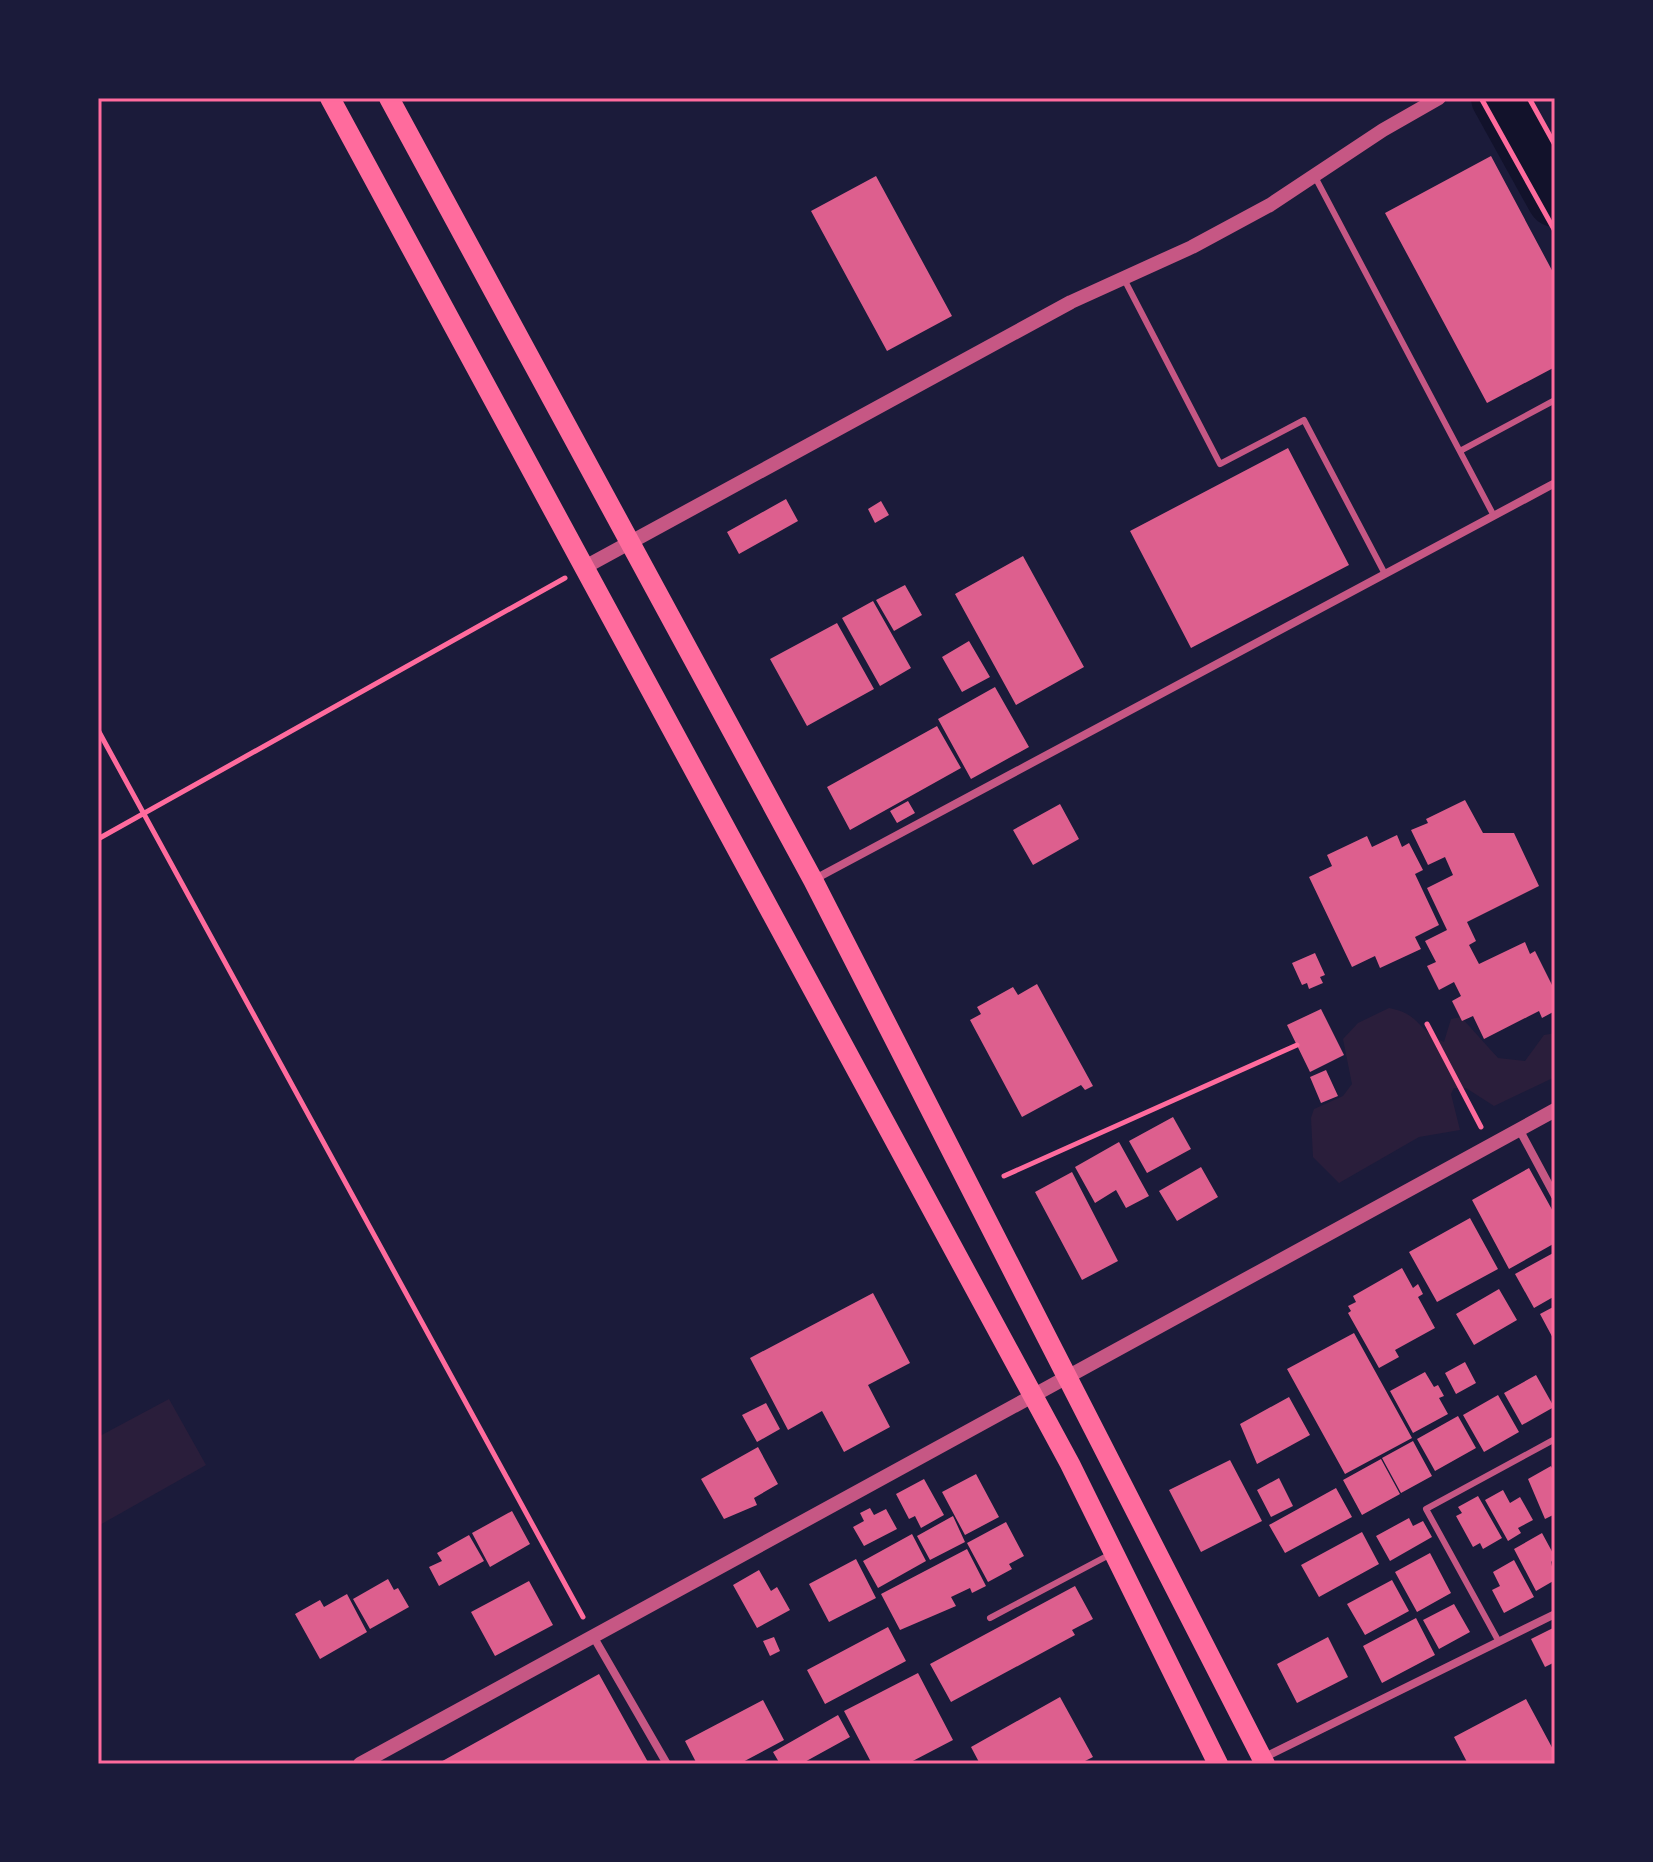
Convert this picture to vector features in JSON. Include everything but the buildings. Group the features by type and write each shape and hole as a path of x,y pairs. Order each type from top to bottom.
{"main road":[{"path":"330,98 1034,1397 1116,1552 1218,1764"},
{"path":"389,98 813,880 1264,1761"}],"street":[{"path":"585,567 1071,302 1192,247 1270,205 1439,98"},
{"path":"813,880 1555,483"},
{"path":"360,1764 1555,1110"},
{"path":"1519,1129 1555,1196"},
{"path":"1264,1761 1555,1614"},
{"path":"593,1635 667,1764"}],"lane":[{"path":"1314,175 1494,516"},
{"path":"1124,279 1220,464 1304,420 1385,574"},
{"path":"1460,451 1555,400"},
{"path":"1499,1642 1426,1509 1555,1439"},
{"path":"990,1618 1116,1552"}],"path":[{"path":"1481,98 1555,231"},
{"path":"1529,98 1555,145"},
{"path":"98,839 585,567"},
{"path":"98,730 593,1635"},
{"path":"1427,1024 1482,1128"},
{"path":"1004,1176 1297,1045"}],"shaded area":[{"path":"1389,1008 1407,1014 1444,1042 1451,1019 1461,1017 1498,1058 1525,1061 1544,1035 1555,1033 1555,1077 1494,1106 1466,1088 1454,1088 1451,1094 1460,1130 1419,1137 1339,1183 1313,1157 1311,1118 1314,1109 1343,1096 1352,1084 1343,1039 1358,1023"},
{"path":"169,1399 206,1465 98,1526 98,1437"}],"waterway":[{"path":"1499,98 1555,199"}]}
